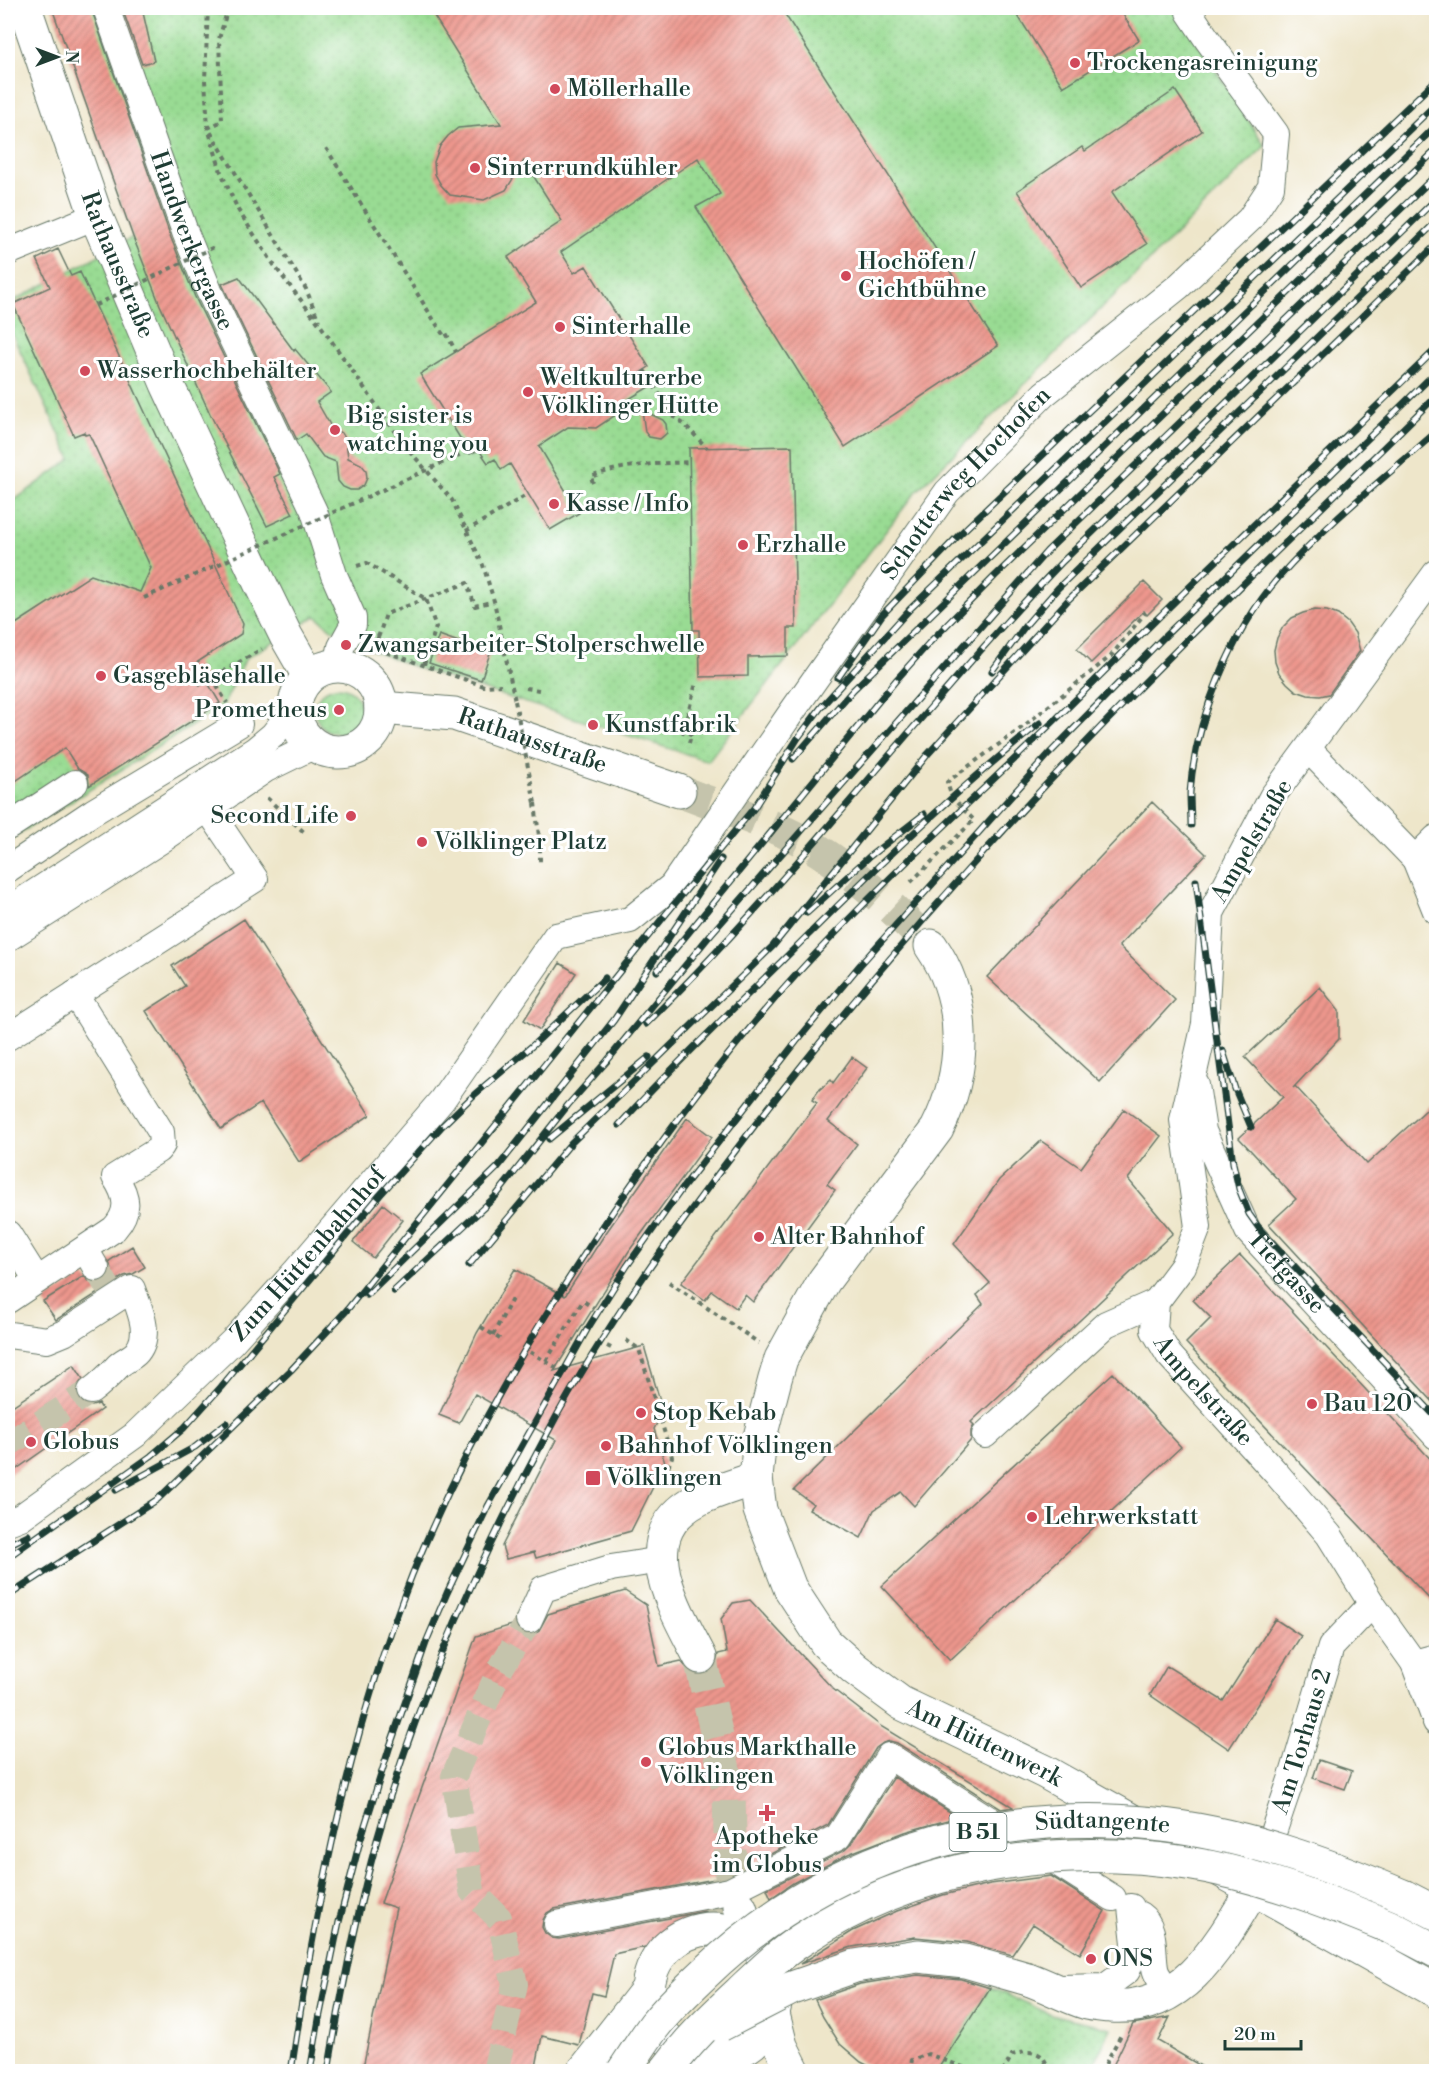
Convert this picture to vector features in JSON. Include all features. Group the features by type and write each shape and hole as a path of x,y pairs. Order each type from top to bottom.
{"main road":[{"name":"Rathausstraße","path":"25,8 96,216 167,384 280,625 323,671"},
{"path":"353,669 367,678 377,692 381,708 378,726 367,742 359,748 331,753 313,746 299,729 294,708 298,691 323,671 353,669"},
{"name":"Rathausstraße","path":"381,708 453,714 679,791"},
{"path":"700,1657 669,1596 661,1560 661,1543 670,1524 683,1509 700,1499 756,1478 760,1437 781,1359 824,1281 937,1129 948,1108 955,1082 960,1033 951,984 941,960 931,946"},
{"name":"Am Hüttenwerk","path":"756,1478 760,1509 790,1588 825,1643 855,1669 901,1702 1045,1772 1437,1991"},
{"name":"Südtangente","path":"623,2072 654,2025 693,1984 761,1925 795,1902 847,1874 905,1852 983,1830 1067,1821 1108,1821 1155,1824 1243,1840 1337,1868 1437,1913"},
{"name":"Südtangente","path":"681,2059 774,1960 838,1917 905,1887 954,1872 1002,1862 1040,1857 1114,1856 1189,1863 1236,1873 1334,1903 1390,1927 1437,1951"},
{"path":"681,2059 792,1988 855,1966 918,1956 966,1961 1041,1983 1089,2004 1133,2007 1144,2005 1170,1992 1192,1977 1208,1960 1253,1889"},
{"path":"681,2059 711,2057 743,2062 773,2013 776,1997 771,1967 752,1942 716,1917"},
{"path":"716,1917 717,1929 739,1935 752,1942"},
{"path":"582,2072 648,1989 654,1967 667,1947 716,1917"},
{"path":"648,1989 653,2018 659,2030 677,2047 681,2059"},
{"path":"773,2013 781,2046 794,2072"}],"lane":[{"name":"Handwerkergasse","path":"106,8 185,232 209,291 314,512 334,575 353,618 353,625 341,647 323,671"},
{"name":"Schotterweg Hochofen","path":"556,936 630,920 672,886 947,492 1044,394 1179,286 1250,219 1271,187 1276,134 1207,39 1192,9"},
{"path":"8,252 96,216"},
{"name":"Ampelstraße","path":"1437,573 1272,797 1211,913 1205,1024 1183,1120 1198,1227 1183,1266 1156,1302 1154,1330 1169,1355 1329,1535 1372,1604 1425,1660 1437,1722"},
{"path":"8,910 255,750 273,735 294,708"},
{"path":"8,869 93,812 239,724"},
{"path":"8,938 266,769 313,746"},
{"path":"1308,749 1415,859 1437,911"},
{"path":"8,827 75,783"},
{"path":"8,1037 255,879 208,809"},
{"path":"1415,859 1437,838"},
{"name":"Zum Hüttenbahnhof","path":"8,1522 21,1517 135,1435 232,1342 296,1271 442,1100 556,936"},
{"path":"8,1341 47,1340 64,1334 108,1279 114,1229 123,1219 125,1200 115,1177 158,1150 162,1145 161,1132 75,994"},
{"name":"Tiefgasse","path":"1194,1073 1203,1131 1248,1231 1437,1436"},
{"path":"8,1234 37,1280"},
{"path":"8,1300 37,1280 108,1279 143,1318 144,1333 135,1354 119,1365 110,1377 86,1384"},
{"path":"986,1435 1106,1324 1156,1302"},
{"path":"529,1620 543,1590 611,1568 661,1560"},
{"name":"Am Torhaus 2","path":"1253,1889 1294,1771 1331,1647 1372,1604"},
{"path":"557,1924 730,1891 838,1837 889,1756 1147,1919 1153,1941 1155,1971 1170,1992"},
{"path":"1041,1983 1105,1987 1127,1971 1133,1957 1135,1943 1122,1903"}],"path":[{"path":"208,8 204,80 208,128 221,172 238,210 276,268 321,326 402,442 452,500 483,565 494,601 535,802 540,864"},
{"path":"208,128 222,120 219,39 228,8"},
{"path":"208,128 306,289 321,326"},
{"path":"326,148 442,333 445,331 456,352"},
{"path":"96,305 214,247"},
{"path":"644,370 674,417 707,448"},
{"path":"144,598 468,451"},
{"path":"594,483 591,477 604,471 639,465 689,462"},
{"path":"466,531 528,494"},
{"path":"334,575 367,563 426,599 436,627 424,665"},
{"path":"494,601 475,606 467,583 386,614 374,648 484,686 501,685"},
{"path":"911,882 974,820 952,798 947,782 1020,729 1111,656 1145,613"},
{"path":"374,633 379,635"},
{"path":"199,685 270,644"},
{"path":"692,734 682,732 696,683"},
{"path":"526,688 539,690"},
{"path":"689,743 694,723"},
{"path":"267,797 306,834"},
{"path":"669,1282 746,1334"},
{"path":"493,1335 513,1297"},
{"path":"546,1361 583,1301 594,1308"},
{"path":"481,1327 503,1341"},
{"path":"626,1340 641,1347 672,1457 663,1480 665,1484"},
{"path":"607,1346 613,1349"},
{"path":"530,1352 557,1368"},
{"path":"1101,2072 1127,2025 1133,2007"},
{"path":"1003,2072 1012,2055 1027,2050 1038,2054 1047,2063 1048,2072"},
{"path":"910,2072 912,2060 928,2054 976,2072"}],"green space":[{"name":"Weltkulturerbe Völklinger Hütte","path":"53,8 1175,8 1265,146 916,492 708,761 423,670 356,644 339,627 334,631 316,616 246,658 223,706 8,841 8,505 71,459 8,325 8,304 133,237"},
{"path":"338,687 354,694 361,710 354,726 338,733 322,726 315,710 322,694"},
{"path":"990,1987 1050,2014 1111,2028 1091,2071 936,2072"}],"building":[{"path":"52,8 91,8 171,238 195,297 280,474 274,477 293,514 267,526 211,416 160,305 133,237"},
{"path":"122,8 142,8 154,61 142,64"},
{"path":"429,8 781,8 998,346 845,447 696,207 720,194 698,158 561,252 574,273 586,266 649,367 640,373 649,387 624,402 631,405 596,428 568,427 539,446 579,513 550,530 510,464 501,470 495,459 488,463 479,450 470,454 420,374 536,302 508,257 562,221 524,161 506,190 484,200 450,195 441,185 435,174 434,162 440,146 448,136 458,128 501,124"},
{"name":"Trockengasreinigung","path":"1013,8 1119,8 1139,40 1063,87"},
{"path":"1175,90 1202,131 1112,192 1147,244 1081,288 1017,191 1082,147 1085,151"},
{"path":"58,249 71,276 80,272 243,624 241,634 196,663 220,703 89,786 88,775 78,769 65,748 8,786 8,629 91,575 140,592 151,568 89,434 85,435 84,432 74,436 13,304 50,287 37,259"},
{"path":"239,277 294,351 295,349 331,392 317,402 333,430 342,433 346,440 348,458 361,464 366,470 367,478 364,485 357,490 343,487 338,481 336,462 323,457 306,434 297,440 222,284"},
{"path":"642,410 663,420 666,424 667,433 660,439 649,437 645,432"},
{"name":"Erzhalle","path":"792,446 796,628 788,628 788,656 748,657 748,676 700,677 699,630 693,630 689,448"},
{"path":"1144,582 1162,600 1147,615 1144,611 1091,663 1077,649"},
{"path":"1315,610 1338,615 1348,623 1355,633 1360,651 1329,694 1320,696 1296,691 1287,683 1279,673 1274,650 1283,627 1292,618"},
{"path":"439,635 490,653 481,680 429,663"},
{"path":"1152,802 1206,854 1119,946 1175,1000 1100,1082 987,977"},
{"path":"244,919 370,1115 299,1162 261,1103 221,1129 146,1011 185,986 172,966"},
{"path":"560,963 576,973 540,1030 524,1020"},
{"path":"1320,987 1339,1011 1339,1039 1293,1088 1295,1086 1367,1164 1437,1100 1437,1406 1269,1224 1296,1199 1239,1138 1283,1097 1245,1057"},
{"name":"Alter Bahnhof","path":"852,1057 867,1068 828,1121 857,1144 827,1184 835,1190 753,1302 745,1295 736,1308 712,1291 705,1300 681,1283 817,1103 812,1100 819,1090 831,1080 833,1083"},
{"path":"1124,1109 1161,1136 1128,1179 1173,1233 971,1422 974,1425 971,1440 914,1506 901,1492 874,1510 861,1538 809,1509 813,1504 794,1490 983,1304 977,1295 990,1283 954,1244 999,1180 1041,1141 1081,1168"},
{"path":"687,1118 712,1137 629,1251 554,1371 644,1346 663,1411 654,1429 665,1463 631,1531 536,1558 534,1552 506,1559 502,1546 556,1440 475,1394 459,1423 439,1415 477,1333 515,1269 565,1296 603,1237"},
{"path":"383,1204 403,1220 373,1258 353,1242"},
{"path":"132,1246 145,1267 124,1276 56,1320 43,1301 84,1276 95,1283 104,1281 111,1269 109,1261"},
{"name":"Bau 120","path":"1240,1255 1437,1466 1437,1607 1186,1343 1211,1318 1193,1300"},
{"name":"Globus","path":"74,1365 83,1379 77,1386 76,1394 79,1400 86,1405 99,1404 102,1409 8,1475 8,1409"},
{"name":"Lehrwerkstatt","path":"1113,1373 1181,1447 950,1660 882,1586"},
{"name":"Globus Markthalle Völklingen","path":"625,1591 646,1605 659,1666 681,1661 690,1672 699,1676 709,1673 716,1667 718,1654 727,1652 721,1619 733,1603 750,1600 833,1689 882,1727 1013,1807 1001,1809 897,1743 890,1741 883,1743 876,1748 828,1825 725,1877 554,1909 547,1913 542,1927 545,1933 552,1938 559,1939 722,1908 724,1918 714,1926 672,1941 614,1954 604,1996 592,1993 579,2045 542,2036 535,2072 362,2072 396,1908 381,1903 476,1636 515,1624 522,1633 531,1635 538,1632 548,1614"},
{"path":"1275,1619 1301,1636 1229,1749 1150,1695 1167,1666 1223,1701"},
{"path":"1319,1760 1352,1771 1345,1789 1313,1778"},
{"path":"894,1777 958,1817 905,1832 848,1854 793,1883 771,1898 767,1889 845,1850"},
{"path":"1051,1876 1105,1911 1080,1954 1033,1924 1012,1955 967,1942 915,1937 852,1947 800,1964 853,1931 897,1911 943,1895 990,1884"},
{"path":"918,1975 961,1979 990,1988 936,2072 881,2072 861,2062 840,2044 815,2000 860,1984"},
{"path":"1170,2017 1158,2041 1211,2072 1110,2072 1133,2024"}],"tunnel":[{"path":"679,791 765,824 815,848 876,894 931,946"},
{"path":"96,1268 109,1289"},
{"path":"8,1444 91,1391"},
{"path":"495,2072 515,1984 499,1918 472,1891 454,1776 498,1673 529,1620"},
{"path":"700,1657 729,1793 731,1879 740,1907"},
{"path":"710,1914 731,1879"}],"railway":[{"path":"838,678 882,615 960,534 1436,80"},
{"path":"8,1596 158,1499 291,1370 346,1311 754,808 798,738 822,706 910,609 1436,104"},
{"path":"793,759 853,690 1436,126"},
{"path":"657,971 929,643 995,576 1436,150"},
{"path":"394,1291 495,1197 568,1105 711,934 1047,551 1436,175"},
{"path":"646,1024 753,912 1008,620 1061,563 1436,199"},
{"path":"992,671 1025,626 1058,588 1436,222"},
{"path":"469,1265 571,1143 773,946 928,754 1069,599 1436,245"},
{"path":"291,2072 312,1945 337,1820 370,1696 390,1635 434,1523 483,1423 539,1326 599,1231 710,1077 752,1025 827,942 1436,349"},
{"path":"310,2072 339,1922 360,1841 427,1640 488,1506 588,1328 627,1266 681,1190 796,1042 860,965 1049,754 1162,639 1436,372"},
{"path":"328,2072 349,1955 369,1869 393,1787 430,1683 474,1580 522,1481 570,1392 619,1313 699,1199 808,1057 976,861 1034,797 1154,673 1436,396"},
{"path":"1191,825 1190,793 1199,736 1218,679 1246,624 1262,599 1297,557 1355,502 1436,432"},
{"path":"619,1125 699,1042 876,868 940,808 1040,723"},
{"path":"807,913 870,856 924,814"},
{"path":"367,1295 498,1167 614,1020 721,859"},
{"path":"1196,881 1233,1163 1239,1189 1249,1214 1261,1231 1436,1417"},
{"path":"8,1557 151,1456 184,1428 221,1387 380,1195 442,1126 605,978"},
{"path":"1223,1051 1235,1089 1251,1127"},
{"path":"549,1139 649,1057"},
{"path":"116,1490 195,1447 226,1423"},
{"path":"8,1545 28,1535"}],"place":[{"name":"Trockengasreinigung","path":"1075,63"},
{"name":"Möllerhalle","path":"555,89"},
{"name":"Sinterrundkühler","path":"475,168"},
{"name":"Hochöfen / Gichtbühne","path":"846,276"},
{"name":"Sinterhalle","path":"560,327"},
{"name":"Wasserhochbehälter","path":"85,371"},
{"name":"Weltkulturerbe Völklinger Hütte","path":"528,392"},
{"name":"Big sister is watching you","path":"335,430"},
{"name":"Kasse / Info","path":"554,504"},
{"name":"Erzhalle","path":"743,545"},
{"name":"Zwangsarbeiter-Stolperschwelle","path":"346,645"},
{"name":"Gasgebläsehalle","path":"101,676"},
{"name":"Prometheus","path":"339,710"},
{"name":"Kunstfabrik","path":"593,725"},
{"name":"Second Life","path":"351,816"},
{"name":"Völklinger Platz","path":"422,842"},
{"name":"Alter Bahnhof","path":"759,1237"},
{"name":"Bau 120","path":"1312,1404"},
{"name":"Stop Kebab","path":"641,1413"},
{"name":"Globus","path":"31,1442"},
{"name":"Bahnhof Völklingen","path":"606,1446"},
{"name":"Völklingen","path":"593,1478"},
{"name":"Lehrwerkstatt","path":"1032,1517"},
{"name":"Globus Markthalle Völklingen","path":"646,1762"},
{"name":"Apotheke im Globus","path":"767,1813"},
{"name":"ONS","path":"1091,1959"}]}
